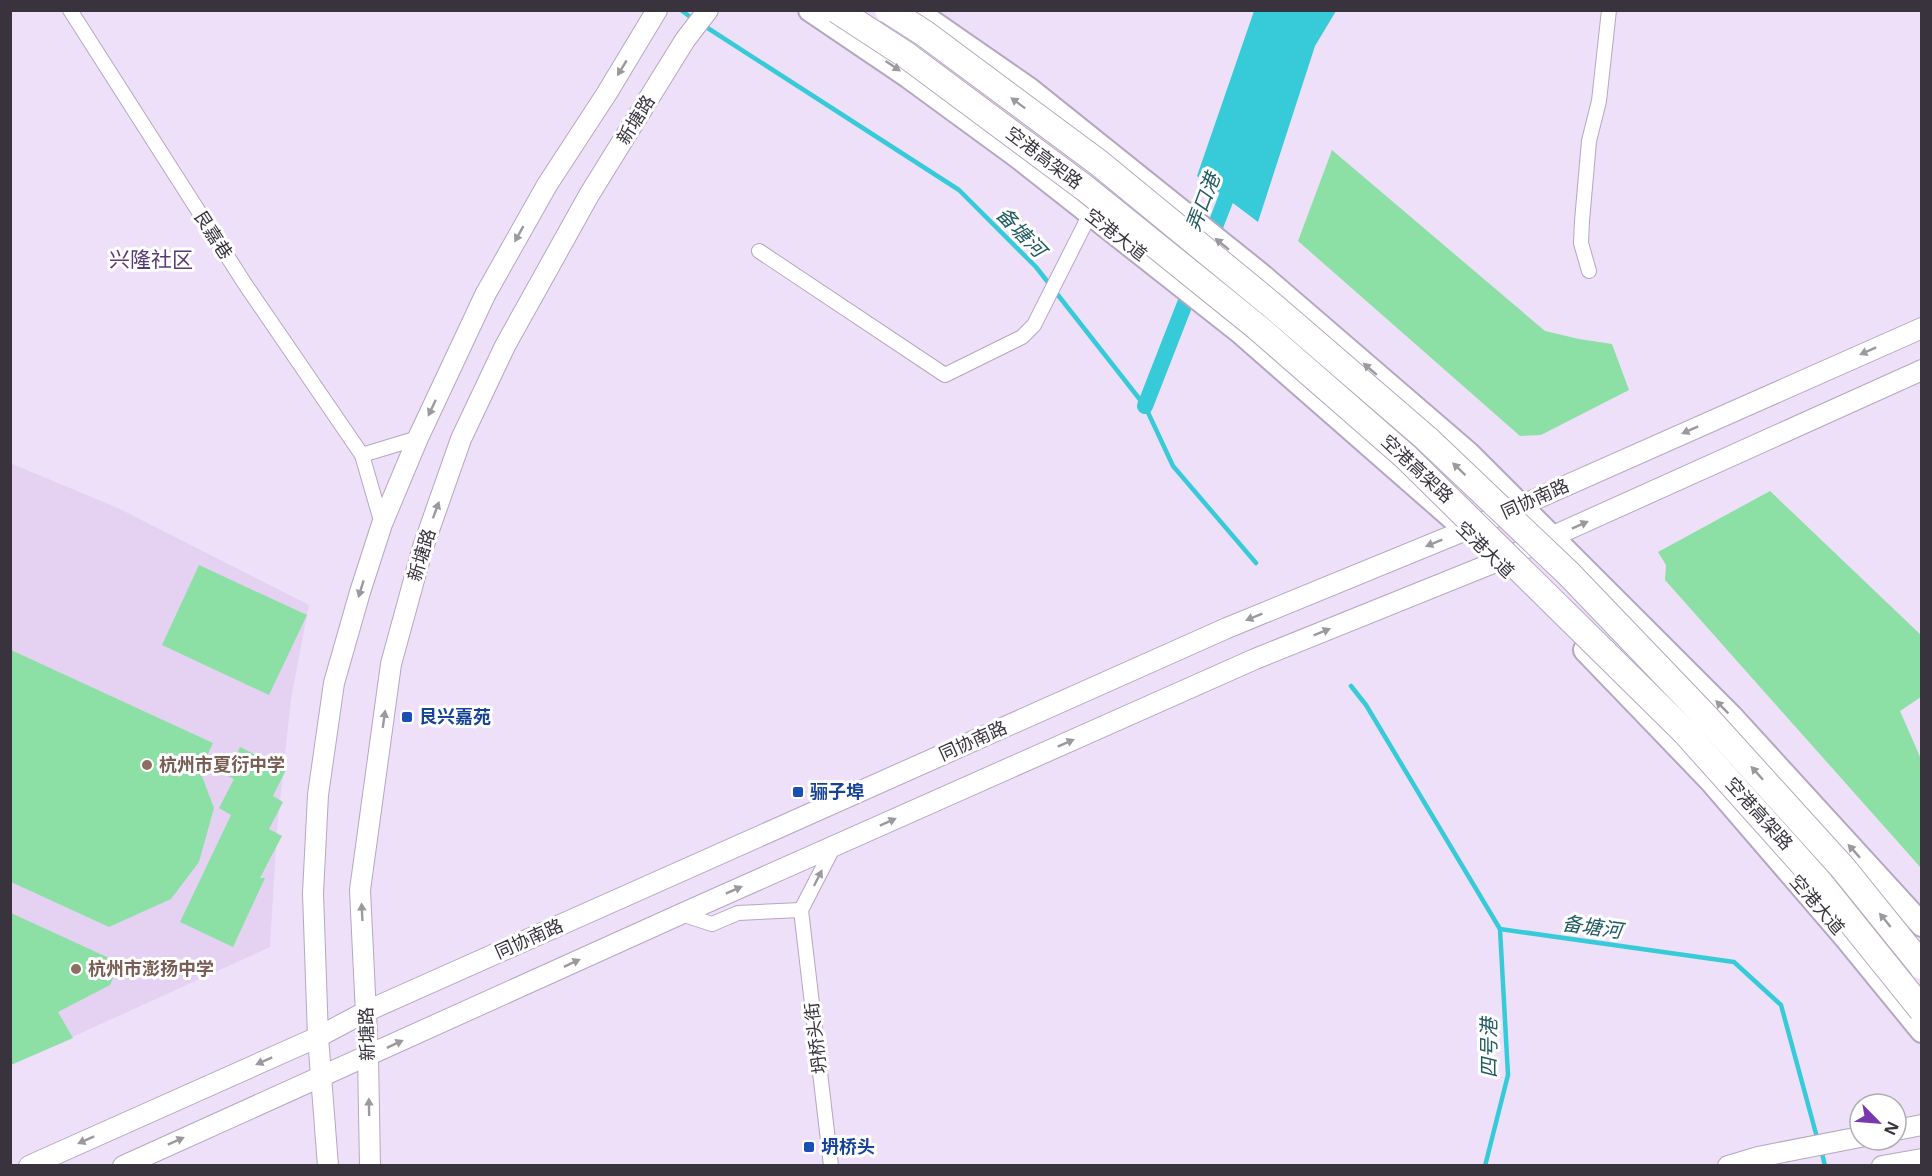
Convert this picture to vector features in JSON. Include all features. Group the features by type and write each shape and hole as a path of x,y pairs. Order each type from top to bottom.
{"highway":[{"name":"空港高架路","path":"837,10 906,55 1086,189 1257,327 1406,457 1685,732 1819,882 1922,1010"},
{"name":"空港高架路","path":"888,10 924,33 1099,163 1273,306 1426,438 1569,574 1706,717 1843,868 1922,966"}],"main road":[{"name":"空港大道","path":"810,10 909,77 1017,156 1239,331 1466,530 1711,781 1846,938 1922,1031"},
{"path":"915,10 1029,88 1260,274 1468,453 1731,716 1922,925"},
{"name":"新塘路","path":"370,1166 367,1011 360,890 391,664 423,547 461,439 505,346 589,195 685,40 708,11"},
{"path":"328,1166 318,1037 313,893 318,795 334,683 382,524 418,438 485,295 546,185 607,93 654,14"},
{"name":"同协南路","path":"29,1166 318,1037 367,1011 1227,628 1466,530 1922,328"},
{"path":"123,1166 681,914 1255,659 1498,561 1922,370"},
{"path":"1728,1166 1848,1140"},
{"path":"1882,1166 1922,1158"}],"street":[{"name":"艮嘉巷","path":"70,10 245,284 362,455 382,524"},
{"path":"1589,271 1581,243 1582,221 1589,141 1599,101 1609,10"},
{"path":"759,251 945,375 1022,337 1034,326 1090,214"},
{"path":"362,455 418,438"},
{"path":"681,914 712,924 738,913 801,910 834,846"},
{"name":"坍桥头街","path":"801,910 831,1166"}],"shaded area":[{"name":"杭州市夏衍中学","path":"10,463 118,508 309,605 291,699 277,830 270,947 11,1065"}],"green space":[{"path":"1332,150 1545,331 1612,344 1629,390 1541,435 1520,436 1298,241"},
{"path":"1770,491 1921,635 1921,697 1900,711 1921,759 1921,868 1665,580 1666,565 1658,552"},
{"path":"199,565 307,615 269,695 162,645"},
{"path":"11,650 213,743 200,771 214,808 199,862 171,899 109,927 11,882"},
{"path":"240,747 286,770 273,796 283,802 269,829 282,836 260,878 265,878 233,947 180,922 231,815 219,808 234,779 226,775"},
{"path":"11,913 120,963 110,985 58,1012 73,1038 11,1065"}],"water":[{"path":"1254,11 1336,11 1315,46 1258,222 1197,176"}],"waterway":[{"name":"备塘河","path":"681,10 693,19"},
{"name":"备塘河","path":"703,25 959,190 1036,267 1145,406 1173,466 1256,563"},
{"name":"弄口港","path":"1145,406 1234,178"},
{"name":"备塘河","path":"1351,686 1366,705 1500,929 1508,1075 1485,1166"},
{"name":"备塘河","path":"1500,929 1734,962 1781,1005 1818,1141"},
{"name":"备塘河","path":"1821,1149 1825,1166"}],"place":[{"name":"艮兴嘉苑","path":"407,717"},
{"name":"杭州市夏衍中学","path":"147,765"},
{"name":"骊子埠","path":"798,792"},
{"name":"杭州市澎扬中学","path":"76,969"},
{"name":"坍桥头","path":"809,1147"}],"district":[{"name":"兴隆社区","path":"151,260"}],"water label":[{"name":"四号港","path":"1489,1048"}]}
